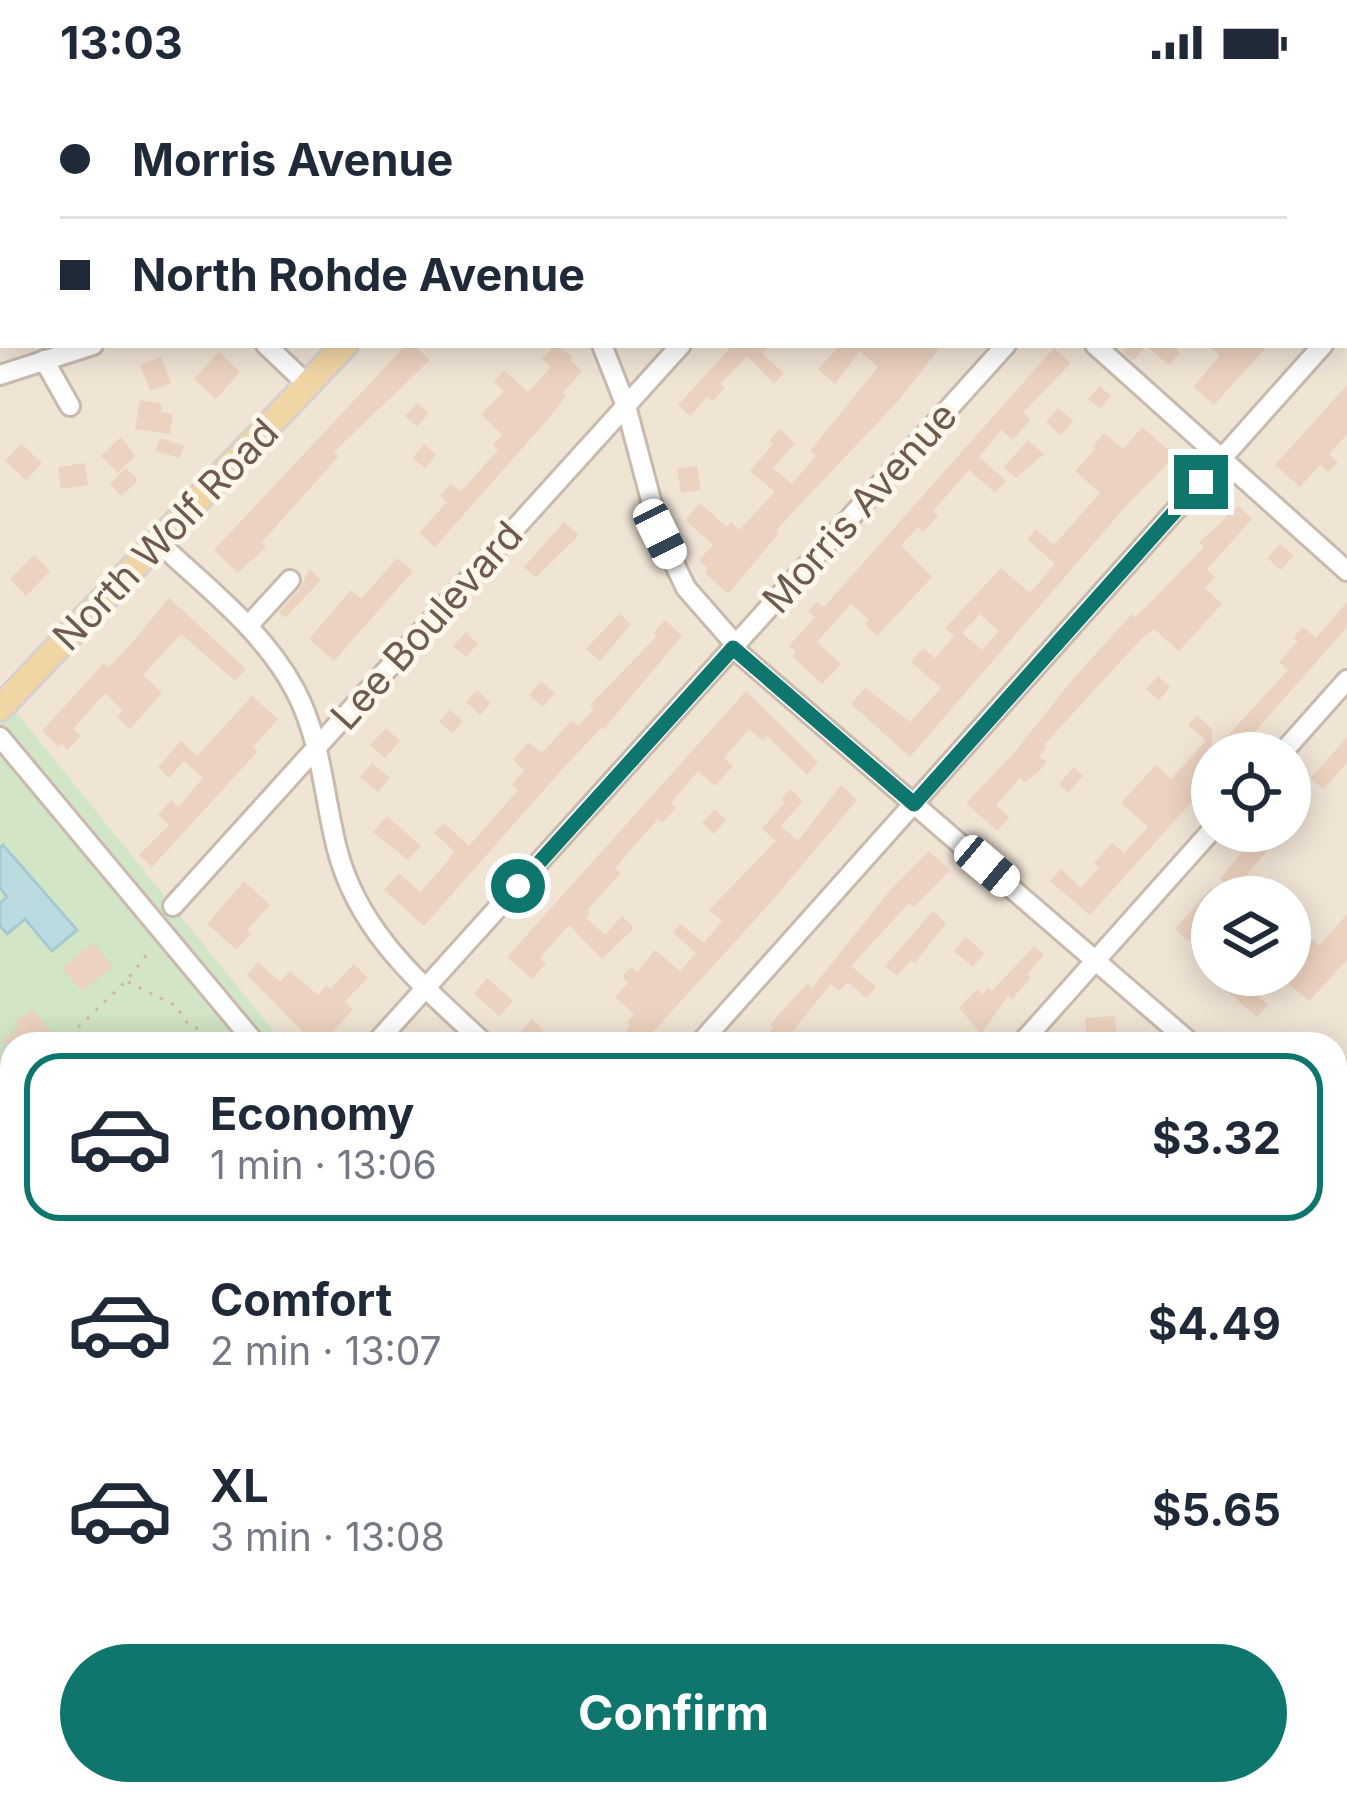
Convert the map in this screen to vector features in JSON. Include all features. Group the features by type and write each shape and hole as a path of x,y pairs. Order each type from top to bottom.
{"main road":[{"name":"North Wolf Road","path":"2,704 338,353"}],"street":[{"path":"0,374 67,348"},
{"path":"269,348 307,384"},
{"path":"603,348 626,406 660,534 686,588 735,644 733,648 1178,1032"},
{"name":"Lee Boulevard","path":"173,906 678,348"},
{"name":"Morris Avenue","path":"387,1032 1003,348"},
{"path":"1098,348 1347,571"},
{"path":"710,1032 1320,348"},
{"path":"44,360 70,406"},
{"path":"158,542 248,626 295,689 319,743 337,848 352,894 374,933 472,1032"},
{"path":"248,626 290,580"},
{"path":"1301,732 1347,680"},
{"path":"0,737 246,1032"},
{"path":"1032,1032 1192,852"}],"path":[{"path":"74,1032 127,981 150,951"},
{"path":"127,981 177,1006 198,1032"}],"shaded area":[{"path":"0,348 330,348 0,685"},
{"path":"347,348 1347,348 1347,1032 274,1032 12,707"}],"green space":[{"path":"12,707 274,1032 0,1032 0,720"}],"water":[{"path":"3,845 77,930 52,951 25,919 7,934 0,926 0,903 7,897 0,888"}],"building":[{"path":"403,348 417,348 430,360 334,452 338,457 262,542 266,547 238,573 214,550"},
{"path":"552,348 560,348 582,371 548,419 435,547 419,533 447,502 440,496 451,483 460,491 498,450 493,445 502,435 481,414 504,391 494,382 504,370 528,392 551,367 542,359"},
{"path":"730,348 768,348 762,354 784,373 774,384 747,356 720,384 725,388 712,402 707,397 690,416 678,405"},
{"path":"837,348 940,348 899,400 776,530 779,533 728,594 705,573 708,569 699,560 713,545 685,520 700,503 727,527 731,522 739,530 775,492 750,471 779,429 795,443 773,468 792,484 816,456 810,451 878,367 860,351 835,384 818,369"},
{"path":"1054,348 1071,363 1023,413 1031,419 1013,440 1001,430 979,457 1006,481 995,493 969,470 933,511 938,516 923,532 918,527 901,545 932,577 877,636 865,624 869,620 851,604 817,642 841,664 822,684 792,656 796,652 789,646 815,617 808,611 817,602 824,607"},
{"path":"1126,348 1144,348 1133,361 1123,352"},
{"path":"1148,348 1175,348 1180,352 1169,365"},
{"path":"1211,348 1265,348 1214,405 1193,387 1220,356"},
{"path":"219,352 240,372 216,399 194,379"},
{"path":"161,357 171,383 150,391 140,365"},
{"path":"1347,385 1347,434 1329,454 1338,462 1328,472 1320,465 1300,487 1275,465"},
{"path":"1100,386 1111,396 1100,409 1088,399"},
{"path":"140,400 162,404 161,412 173,414 170,434 135,429"},
{"path":"417,403 429,413 417,427 405,416"},
{"path":"1058,408 1073,421 1061,435 1046,422"},
{"path":"1142,427 1175,456 1125,507 910,757 851,704 865,688 910,722 941,688 911,662 923,648 935,658 954,636 945,628 1001,568 1030,593 1055,564 1027,539 1036,529 1054,545 1100,493 1075,471 1104,433 1123,449","holes":["980,614 999,631 982,650 962,633"]},
{"path":"121,437 135,456 118,473 101,456"},
{"path":"160,438 184,446 180,458 156,451"},
{"path":"1028,440 1044,454 1016,478 1004,467"},
{"path":"21,444 42,463 26,480 5,461"},
{"path":"424,444 436,455 425,468 413,458"},
{"path":"85,463 88,485 61,489 58,467"},
{"path":"697,466 701,490 681,493 677,469"},
{"path":"126,468 138,480 121,496 110,484"},
{"path":"1238,506 1252,519 1207,569 1215,577 1205,588 1222,604 1179,651 1154,629 1141,639 1044,745 1039,756 1047,762 1025,782 1020,778 996,805 1009,817 997,831 966,803 1132,614 1135,617 1146,607 1204,547 1199,543"},
{"path":"564,522 579,535 536,577 524,567"},
{"path":"1280,544 1294,555 1281,570 1267,558"},
{"path":"34,555 50,571 26,596 10,579"},
{"path":"397,558 413,571 334,661 309,639 351,590 361,599"},
{"path":"309,569 321,580 285,618 279,612 300,589"},
{"path":"169,598 246,669 235,681 181,634 143,675 162,693 130,729 117,717 123,711 105,693 73,729 81,736 67,750 62,744 59,747 42,731 104,663 109,667 131,644"},
{"path":"1347,602 1347,627 1254,732 1231,732 1288,670 1279,662 1298,641 1293,638 1303,627 1316,638"},
{"path":"619,614 631,624 600,661 586,649"},
{"path":"665,620 682,636 424,926 384,890 399,873 420,892 448,861 454,851 434,833 444,823 469,846 518,790 512,785 524,770 513,760 528,742 542,753 571,721 578,726 594,709 590,705 657,636 653,633"},
{"path":"466,632 478,644 466,657 453,646"},
{"path":"1158,676 1170,687 1159,700 1146,689"},
{"path":"541,681 555,693 543,707 529,695"},
{"path":"477,690 491,703 480,715 466,702"},
{"path":"746,691 818,762 807,775 767,736 763,741 749,729 724,758 733,766 715,786 698,771 671,803 676,808 662,823 658,819 627,854 615,868 621,873 587,910 586,918 605,935 622,916 634,928 602,959 569,925 540,958 546,963 532,979 507,957"},
{"path":"252,696 278,719 253,747 258,751 152,867 139,855 169,825 158,815 171,800 178,807 203,778 184,761 169,778 158,767 181,741 197,756"},
{"path":"450,710 463,721 453,733 439,722"},
{"path":"1197,715 1212,732 1196,732 1188,725"},
{"path":"386,728 400,741 385,758 370,745"},
{"path":"1347,737 1347,763 1323,789 1311,778"},
{"path":"1191,757 1191,802 1090,915 1050,881 1061,869 1081,888 1112,843 1124,853 1148,827 1121,803 1156,765 1171,779"},
{"path":"372,763 390,778 378,792 360,777"},
{"path":"1074,767 1083,776 1068,793 1059,784"},
{"path":"841,785 857,800 653,1032 624,1032 634,1014 615,997 628,983 622,976 632,967 637,972 655,950 680,971 696,953 673,933 680,924 704,943 722,921 709,910 776,841 762,829 790,789 803,801 781,826 798,841"},
{"path":"715,809 726,820 714,834 702,823"},
{"path":"387,816 421,846 408,860 373,832"},
{"path":"929,851 950,870 914,907 909,903 851,966 876,987 866,998 848,982 839,991 831,984 792,1032 769,1032 807,984 812,988 892,888"},
{"path":"1242,852 1266,852 1246,876 1222,876"},
{"path":"244,881 270,905 247,930 251,933 237,950 207,924"},
{"path":"933,911 946,923 915,963 911,960 897,976 885,966"},
{"path":"1191,911 1191,938 1188,941 1175,929"},
{"path":"1347,914 1347,960 1309,1001 1303,996 1311,996 1311,939 1319,946"},
{"path":"966,937 984,953 973,967 954,951"},
{"path":"93,943 113,966 82,992 62,968"},
{"path":"1034,946 1044,955 1027,974 1031,978 1012,999 1008,996 979,1032 959,1008 977,989 983,994 988,988 992,991"},
{"path":"258,962 280,982 290,971 318,995 354,964 368,978 344,1002 353,1009 333,1032 303,1032 247,975"},
{"path":"487,978 513,1001 499,1016 474,994"},
{"path":"1233,996 1258,996 1268,1005 1257,1017"},
{"path":"32,1009 51,1032 13,1032 18,1026 15,1023"},
{"path":"1115,1016 1116,1032 1087,1032 1085,1018"},
{"path":"532,1019 544,1030 542,1032 521,1032"}],"route":[{"path":"518,886 733,648 914,804 1201,482"}]}
